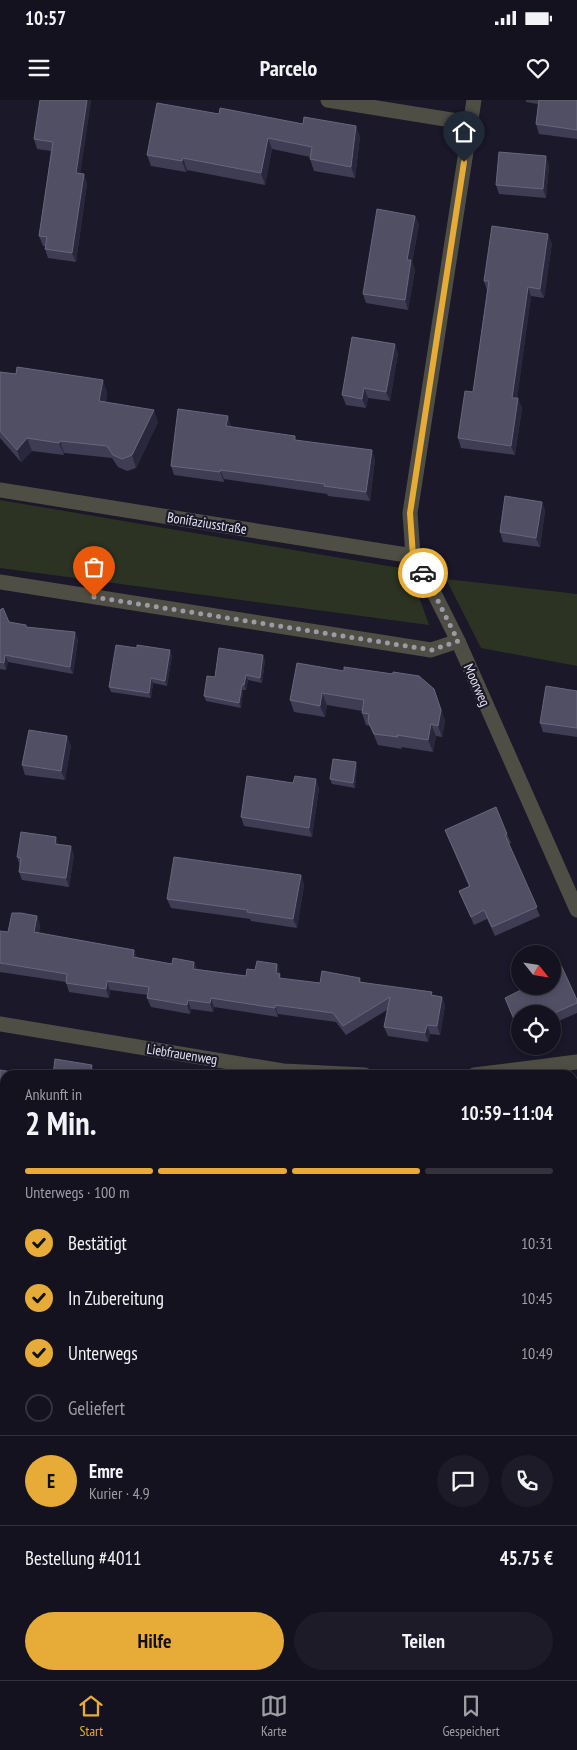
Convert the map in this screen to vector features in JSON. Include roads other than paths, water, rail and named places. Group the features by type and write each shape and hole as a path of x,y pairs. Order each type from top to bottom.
{"street":[{"path":"328,100 470,123"},
{"name":"Moorweg","path":"474,100 410,513 413,556 458,641 577,910"},
{"name":"Bonifaziusstraße","path":"0,490 413,556"},
{"path":"0,582 432,650 458,641"},
{"name":"Liebfrauenweg","path":"0,1024 277,1070"},
{"path":"514,1070 577,1062"}]}
